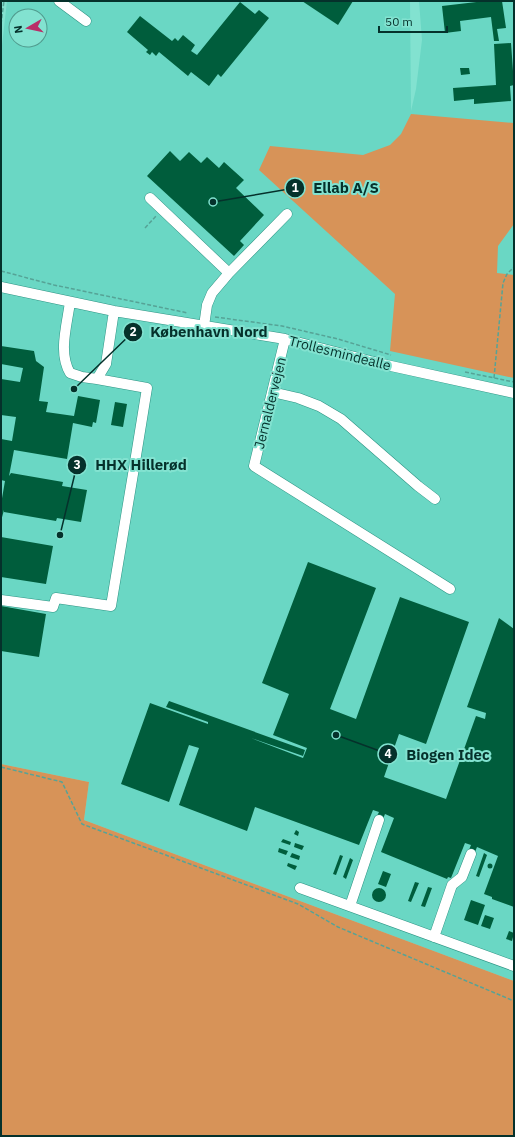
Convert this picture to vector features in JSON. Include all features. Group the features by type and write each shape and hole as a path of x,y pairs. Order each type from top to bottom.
{"street":[{"path":"59,1 86,21"},
{"path":"150,198 229,273"},
{"path":"204,326 212,293 229,273 287,214"},
{"name":"Trollesmindealle","path":"1,287 114,311 285,339 382,364 514,392"},
{"path":"1,600 53,607 56,598 111,606 147,388 82,377 70,373 66,367 64,353 70,302"},
{"path":"97,379 106,364 114,311"},
{"name":"Jernaldervejen","path":"285,339 254,466 450,589"},
{"path":"272,392 298,398 319,406 341,419 435,499"},
{"path":"350,906 379,820"},
{"path":"434,937 452,885 462,877 471,854"},
{"path":"300,888 514,966"}],"path":[{"path":"1,24 4,1"},
{"path":"145,228 162,210"},
{"path":"492,388 503,284 506,274 514,267"},
{"path":"1,271 54,285 195,314"},
{"path":"216,317 282,326 394,356"},
{"path":"459,370 514,382"},
{"path":"1,767 62,782 82,824 298,904 338,928 514,1001"}],"shaded area":[{"path":"7,1 410,1 411,111 416,89 422,40 419,1 514,1 514,981 84,820 89,782 1,764 1,54"},
{"path":"411,114 514,123 514,224 498,246 497,273 514,275 514,378 390,351 395,294 259,170 270,146 363,155 390,145 401,134"},
{"path":"1,764 89,782 84,820 514,981 514,1136 1,1136"}],"building":[{"path":"302,1 353,1 338,25"},
{"path":"485,1 502,1 506,28 497,29 499,41 494,41 491,17 460,21 461,31 445,33 442,6"},
{"path":"240,2 255,14 259,10 269,18 221,77 218,74 209,86 191,72 188,76 159,52 156,56 152,52 150,55 146,52 148,50 127,32 140,16 172,41 175,38 178,41 183,35 195,45 191,51 197,55"},
{"path":"511,43 514,85 510,86 511,101 474,104 474,99 454,101 453,88 496,85 494,44"},
{"path":"460,68 469,68 470,74 461,75"},
{"path":"170,151 180,161 189,152 201,163 207,157 219,168 224,162 244,180 236,188 264,215 240,241 244,245 234,256 147,176"},
{"path":"1,346 34,351 36,361 44,367 39,401 48,402 46,412 74,416 78,396 100,400 96,423 93,422 92,427 73,423 67,459 14,450 9,476 11,473 63,482 62,486 87,490 81,522 57,518 56,521 4,512 4,510 1,521 1,504 5,481 1,480 1,439 12,441 16,417 1,415 1,379 20,382 23,368 1,364"},
{"path":"115,402 127,404 123,427 111,425"},
{"path":"1,537 53,546 46,584 1,577"},
{"path":"308,562 376,588 330,709 356,719 400,597 469,622 426,744 399,734 384,777 446,799 476,716 485,719 486,713 467,707 499,618 514,629 514,907 492,899 492,897 484,894 498,856 477,847 475,852 469,850 471,845 465,843 451,878 448,877 447,879 381,852 394,818 385,814 383,819 377,816 379,812 373,810 359,845 255,807 247,831 179,805 199,748 189,745 169,802 121,784 150,703 208,724 208,722 166,707 169,701 305,750 303,756 251,738 303,758 307,748 273,735 289,694 262,683"},
{"path":"1,606 46,614 39,657 1,651"},
{"path":"296,830 299,832 298,836 294,834"},
{"path":"283,839 291,842 290,845 281,842"},
{"path":"295,843 304,846 302,850 294,847"},
{"path":"279,848 288,851 286,855 278,852"},
{"path":"292,853 300,856 299,860 290,857"},
{"path":"484,853 487,855 479,877 476,876"},
{"path":"340,855 343,856 336,875 333,874"},
{"path":"350,858 353,860 346,879 343,877"},
{"path":"288,863 297,866 295,870 287,866"},
{"path":"490,863 493,866 490,869 487,866"},
{"path":"383,871 391,874 386,887 378,884"},
{"path":"415,882 419,883 411,902 408,901"},
{"path":"428,887 432,888 425,907 421,906"},
{"path":"379,888 384,890 386,895 384,900 379,902 374,900 372,895 374,890"},
{"path":"471,900 485,905 478,925 464,920"},
{"path":"485,915 494,918 490,929 481,926"},
{"path":"509,931 514,933 512,941 506,939"}],"place":[{"name":"Ellab A/S","path":"213,202"},
{"name":"København Nord","path":"74,389"},
{"name":"HHX Hillerød","path":"60,535"},
{"name":"Biogen Idec","path":"336,735"}]}
